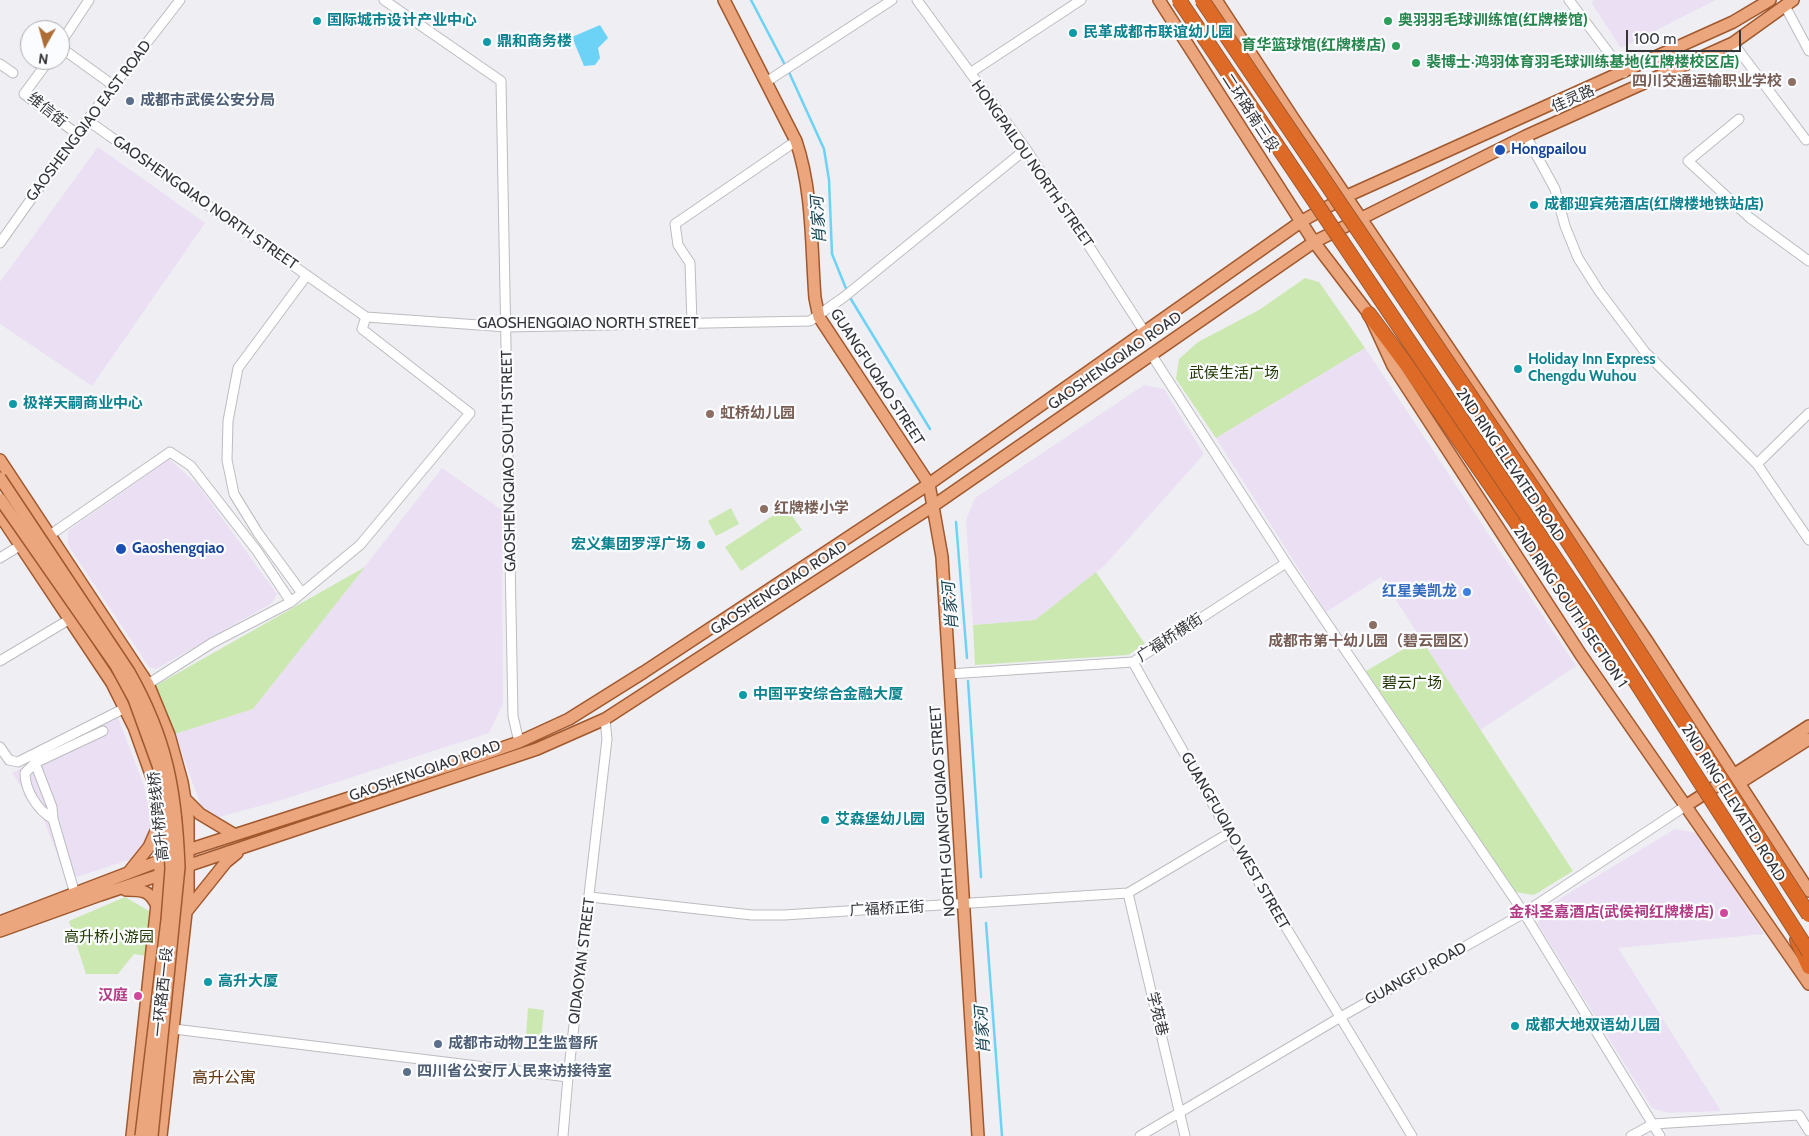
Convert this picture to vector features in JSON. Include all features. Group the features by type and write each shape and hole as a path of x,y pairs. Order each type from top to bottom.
{"highway":[{"name":"2ND RING ELEVATED ROAD","path":"1178,0 1653,706 1809,952"},
{"name":"2ND RING ELEVATED ROAD","path":"1202,0 1542,502 1809,915"},
{"path":"1369,314 1407,365 1594,634 1653,706"},
{"path":"1791,925 1809,967"}],"main road":[{"name":"GUANGFUQIAO STREET","path":"724,0 796,140 807,179 818,317 929,484"},
{"name":"二环路南三段","path":"1159,0 1314,242"},
{"path":"1216,0 1647,641 1809,891"},
{"name":"佳灵路","path":"1347,196 1624,73 1692,39 1733,22 1770,0"},
{"name":"佳灵路","path":"1362,218 1526,136 1733,43 1789,3"},
{"name":"GAOSHENGQIAO ROAD","path":"0,922 188,850 519,742 569,719 644,672 929,484 1302,221 1347,196"},
{"name":"GAOSHENGQIAO ROAD","path":"100,895 188,868 242,848 537,749 605,719 933,506 1314,242 1362,218"},
{"name":"2ND RING SOUTH SECTION 1","path":"1314,242 1369,314 1393,366 1581,654 1809,984"},
{"name":"一环路西一段","path":"0,460 148,684 169,735 185,799 188,818 186,912 161,1136"},
{"name":"高升桥跨线桥","path":"0,478 142,694 163,747 171,774 178,822 180,867 152,1136"},
{"name":"NORTH GUANGFUQIAO STREET","path":"929,484 942,557 978,1136"},
{"name":"高升桥跨线桥","path":"0,499 116,664 134,699 159,768 169,823 171,869 167,920 141,1136"},
{"name":"一环路西一段","path":"0,514 112,683 125,708 154,783 159,822 160,876 132,1136"},
{"path":"1736,780 1809,726"},
{"path":"1687,806 1809,739"},
{"path":"185,799 200,814 235,835"},
{"path":"129,872 149,847 159,822"},
{"path":"186,912 226,862 242,848"},
{"path":"0,931 100,895 124,890 148,892 153,896 157,907"}],"street":[{"path":"70,30 89,0"},
{"name":"GAOSHENGQIAO EAST ROAD","path":"2,236 87,120 180,0"},
{"name":"GAOSHENGQIAO SOUTH STREET","path":"384,0 501,81 513,716 519,742"},
{"path":"766,82 892,0"},
{"name":"HONGPAILOU NORTH STREET","path":"917,0 1026,149 1144,331"},
{"path":"970,73 1081,0"},
{"path":"1569,0 1624,73"},
{"path":"1789,3 1809,51"},
{"path":"1733,43 1806,140"},
{"path":"70,53 114,86"},
{"path":"0,64 13,73"},
{"name":"维信街","path":"42,70 24,94 78,134"},
{"path":"1739,119 1688,161 1750,218 1809,261"},
{"name":"GAOSHENGQIAO NORTH STREET","path":"87,120 366,317 507,327 810,321 844,297 1026,149"},
{"path":"1526,136 1555,189 1565,226 1578,258 1599,291 1645,352 1757,464 1809,540"},
{"path":"692,323 690,263 678,245 675,224 796,140"},
{"path":"302,593 258,533 234,494 228,452 228,421 238,368 307,275"},
{"path":"148,684 212,643 291,602 360,545 470,413 362,329 366,317"},
{"path":"1151,354 1286,564 1524,913 1660,1136"},
{"path":"1757,464 1809,413"},
{"path":"50,535 170,452 191,466 257,551 291,602"},
{"path":"0,558 21,545"},
{"name":"广福桥横街","path":"949,674 1133,662 1286,564"},
{"path":"0,662 70,619"},
{"name":"GUANGFUQIAO WEST STREET","path":"1133,662 1228,833 1412,1136"},
{"path":"0,747 9,760 18,762 125,708"},
{"name":"QIDAOYAN STREET","path":"563,1136 568,1077 607,739 605,719"},
{"path":"53,819 44,814 25,786 25,773 35,763 103,731"},
{"path":"35,763 52,807 53,819 76,894"},
{"name":"GUANGFU ROAD","path":"1140,1136 1339,1018 1524,913 1687,806"},
{"name":"广福桥正街","path":"590,897 752,915 784,916 1128,893 1228,833"},
{"name":"学苑巷","path":"1128,893 1185,1136"},
{"path":"174,1029 568,1077"},
{"path":"1632,1136 1653,1124 1799,1116 1809,1131"}],"shaded area":[{"path":"1595,0 1716,0 1621,48 1591,2"},
{"path":"98,147 205,223 92,386 0,324 0,282"},
{"path":"1365,348 1576,666 1480,730 1381,577 1326,612 1216,438"},
{"path":"1144,385 1164,389 1204,454 1105,565 1035,620 973,625 966,520 975,498"},
{"path":"169,459 198,485 277,594 272,603 156,669 149,667 68,545 68,531"},
{"path":"442,468 502,510 503,703 489,733 278,801 219,817 201,806 175,734 253,709"},
{"path":"118,718 144,786 153,830 138,857 67,880 43,818 12,773"},
{"path":"1675,829 1697,833 1764,934 1618,948 1721,1111 1668,1113 1652,1108 1538,924 1543,909"}],"green space":[{"name":"武侯生活广场","path":"1305,278 1319,282 1365,348 1216,438 1176,379 1179,359 1198,342 1259,310"},
{"path":"786,507 802,530 741,571 725,547"},
{"path":"731,508 739,524 716,536 708,521"},
{"path":"365,567 253,709 175,734 155,686"},
{"path":"1096,572 1145,644 1128,655 975,665 973,625 1035,620"},
{"name":"碧云广场","path":"1421,639 1573,871 1534,895 1516,892 1366,671"},
{"name":"高升桥小游园","path":"125,897 149,911 146,956 134,954 118,974 86,974 69,921"},
{"path":"528,1008 544,1010 541,1039 526,1038"}],"water":[{"path":"600,25 608,38 598,48 600,58 595,65 584,66 572,37"}],"waterway":[{"name":"肖家河","path":"751,0 785,65"},
{"name":"肖家河","path":"788,70 824,149 829,180 832,254 847,291"},
{"name":"肖家河","path":"849,296 930,429"},
{"name":"肖家河","path":"956,522 967,658"},
{"name":"肖家河","path":"968,681 981,877"},
{"name":"肖家河","path":"986,923 1002,1136"}],"place":[{"name":"国际城市设计产业中心","path":"317,21"},
{"name":"奥羽羽毛球训练馆(红牌楼馆)","path":"1388,21"},
{"name":"民革成都市联谊幼儿园","path":"1073,33"},
{"name":"鼎和商务楼","path":"487,42"},
{"name":"育华篮球馆(红牌楼店)","path":"1396,46"},
{"name":"裴博士·鸿羽体育羽毛球训练基地(红牌楼校区店)","path":"1416,63"},
{"name":"四川交通运输职业学校","path":"1792,82"},
{"name":"成都市武侯公安分局","path":"130,101"},
{"name":"Hongpailou","path":"1500,150"},
{"name":"成都迎宾苑酒店(红牌楼地铁站店)","path":"1534,205"},
{"name":"Holiday Inn Express Chengdu Wuhou","path":"1518,369"},
{"name":"极祥天嗣商业中心","path":"13,404"},
{"name":"虹桥幼儿园","path":"710,414"},
{"name":"红牌楼小学","path":"764,509"},
{"name":"宏义集团罗浮广场","path":"701,545"},
{"name":"Gaoshengqiao","path":"121,549"},
{"name":"红星美凯龙","path":"1467,592"},
{"name":"成都市第十幼儿园（碧云园区）","path":"1373,625"},
{"name":"中国平安综合金融大厦","path":"743,695"},
{"name":"艾森堡幼儿园","path":"825,820"},
{"name":"金科圣嘉酒店(武侯祠红牌楼店)","path":"1724,913"},
{"name":"高升大厦","path":"208,982"},
{"name":"汉庭","path":"138,996"},
{"name":"成都大地双语幼儿园","path":"1515,1026"},
{"name":"成都市动物卫生监督所","path":"438,1044"},
{"name":"四川省公安厅人民来访接待室","path":"407,1072"}],"district":[{"name":"高升公寓","path":"224,1078"}]}
